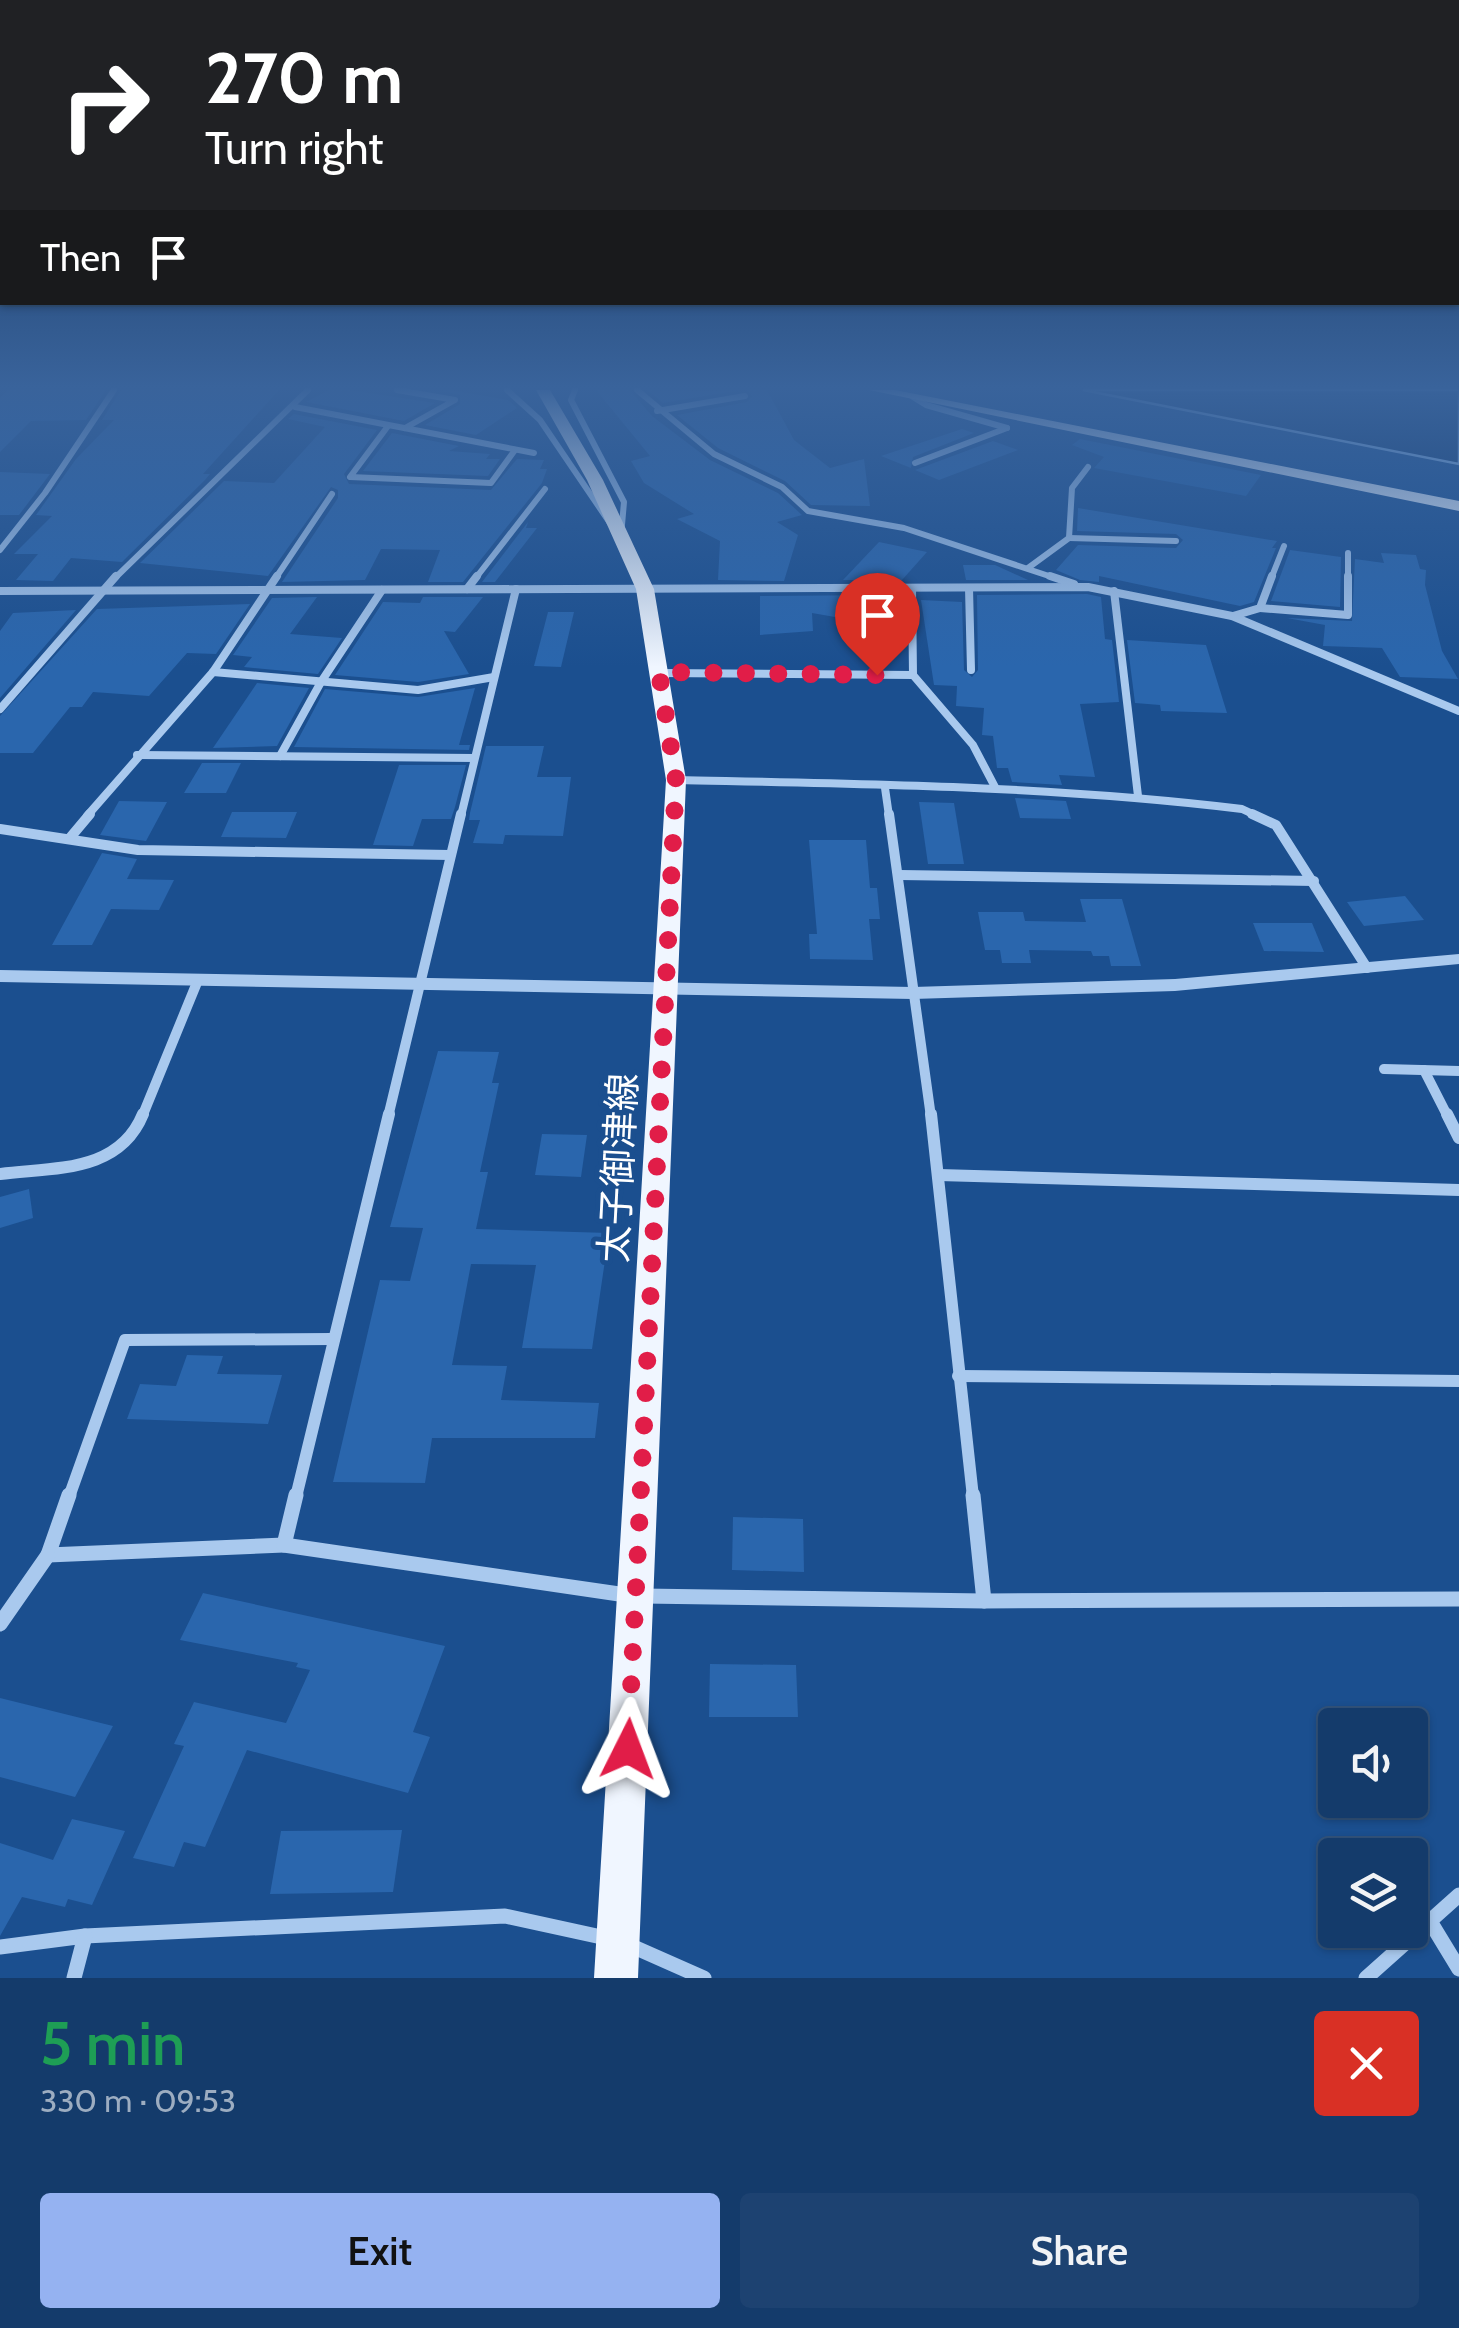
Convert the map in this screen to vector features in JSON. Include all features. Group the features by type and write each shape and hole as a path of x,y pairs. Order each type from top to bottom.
{"main road":[{"name":"太子御津線","path":"596,482 645,589 676,780 616,1978"},
{"path":"1340,482 1459,506"}],"street":[{"path":"0,550 52,482"},
{"path":"0,709 101,592 216,482"},
{"path":"461,482 492,482"},
{"path":"578,482 592,507 621,536"},
{"path":"613,482 624,502 621,536"},
{"path":"772,482 808,511 904,528 1088,587"},
{"path":"1028,568 1054,554 1068,538 1072,488 1076,482"},
{"path":"467,589 544,489"},
{"path":"68,839 136,754 212,672 332,494"},
{"path":"1068,538 1176,541"},
{"path":"1260,608 1284,546"},
{"path":"1232,616 1260,608 1348,615 1348,553"},
{"path":"0,591 1088,587 1232,616 1459,710"},
{"path":"912,588 914,675 973,744 995,787"},
{"path":"970,588 971,670"},
{"path":"284,1545 516,589"},
{"path":"280,756 320,682 382,590"},
{"path":"1114,590 1138,796"},
{"path":"212,672 418,690 494,677"},
{"path":"659,672 914,675"},
{"path":"136,754 474,758"},
{"path":"676,780 885,788 995,787 1138,796 1242,809 1276,825 1367,968"},
{"path":"885,788 938,1175 984,1601"},
{"path":"0,828 138,850 450,854"},
{"path":"900,876 1314,881"},
{"path":"0,976 913,993 1175,985 1459,959"},
{"path":"0,1174 100,1162 134,1136 198,980"},
{"path":"1384,1069 1459,1071"},
{"path":"1424,1070 1459,1138"},
{"path":"938,1175 1459,1190"},
{"path":"0,1624 48,1555 125,1340 334,1339"},
{"path":"958,1376 1459,1381"},
{"path":"48,1555 284,1545 636,1596 984,1601 1459,1599"},
{"path":"1366,1978 1459,1895"},
{"path":"0,1946 85,1936 505,1916 618,1940 704,1978"},
{"path":"1431,1923 1459,1969"},
{"path":"74,1978 85,1936"}],"shaded area":[{"path":"1172,482 1256,482 1246,496"}],"building":[{"path":"0,482 44,482 19,515 0,515"},
{"path":"59,482 203,482 122,562 71,558 53,581 16,580 38,554 14,554 52,516 36,515"},
{"path":"223,482 348,482 491,490 497,482 542,482 463,582 428,582 440,550 381,549 365,580 282,582 338,498 338,490 331,487 268,576 140,563"},
{"path":"756,482 778,493 802,515 777,522 798,535 784,581 718,580 720,541 677,519 694,514 644,483"},
{"path":"786,482 867,482 870,506 811,505"},
{"path":"1078,508 1277,541 1272,548 1276,548 1254,602 1240,606 1099,576 1099,582 1080,580 1056,570 1078,545 1176,548 1183,540 1176,534 1077,531"},
{"path":"528,522 526,528 537,528 495,582 482,582"},
{"path":"879,542 927,552 902,580 843,580"},
{"path":"1290,550 1341,557 1340,607 1271,601"},
{"path":"1381,553 1416,555 1420,569 1426,570 1425,585 1442,651 1458,679 1400,677 1382,648 1323,646 1325,625 1287,618 1352,621 1355,559 1384,563"},
{"path":"963,565 995,565 1028,580 966,580"},
{"path":"889,595 875,624 812,613 813,631 760,635 760,596"},
{"path":"977,595 1101,597 1105,639 1112,640 1119,702 1080,704 1095,777 1059,775 1062,785 1012,782 1008,768 997,768 993,736 982,735 984,708 956,706 957,686 934,685 921,600 962,602 964,670 972,677 978,670"},
{"path":"317,597 290,634 342,638 318,674 244,667 252,657 233,655 272,598"},
{"path":"423,597 483,597 455,632 444,631 469,674 418,682 335,675 383,602 420,603"},
{"path":"250,604 216,654 187,653 149,696 93,692 82,707 70,707 33,753 0,753 0,716 97,609"},
{"path":"76,610 0,698 0,631 13,613"},
{"path":"548,612 574,612 561,667 534,666"},
{"path":"1127,640 1206,645 1227,713 1161,711 1160,705 1135,703"},
{"path":"257,683 309,688 277,746 213,748"},
{"path":"475,688 459,745 470,745 469,750 294,747 325,689 418,697"},
{"path":"486,746 544,746 537,777 571,777 563,836 505,835 503,844 473,843 480,820 469,820"},
{"path":"202,763 241,763 226,793 184,793"},
{"path":"399,765 466,765 451,819 422,819 413,846 373,845"},
{"path":"1015,798 1066,801 1071,819 1020,818"},
{"path":"119,801 167,802 146,841 100,835"},
{"path":"919,802 954,803 964,864 928,864"},
{"path":"232,812 297,812 286,838 221,837"},
{"path":"809,840 866,840 870,888 877,888 880,919 869,919 873,960 810,959 809,934 817,934"},
{"path":"102,853 137,859 127,879 174,880 159,910 111,909 92,945 52,945"},
{"path":"1405,896 1424,920 1364,926 1347,902"},
{"path":"1080,899 1122,899 1141,966 1111,966 1109,956 1093,956 1091,951 1029,950 1031,963 1002,963 1000,950 985,950 978,912 1023,912 1025,921 1086,922"},
{"path":"1253,923 1312,923 1324,952 1264,951"},
{"path":"438,1051 499,1052 492,1083 499,1083 480,1172 488,1172 476,1229 609,1233 592,1349 522,1348 536,1265 471,1264 452,1365 507,1366 501,1400 599,1403 595,1438 432,1438 425,1483 333,1482 380,1280 410,1281 423,1228 390,1227"},
{"path":"542,1134 587,1135 581,1177 535,1175"},
{"path":"29,1189 33,1218 0,1228 0,1197"},
{"path":"187,1355 223,1356 217,1374 282,1375 268,1424 127,1419 140,1384 176,1386"},
{"path":"733,1517 803,1519 804,1572 732,1570"},
{"path":"203,1593 445,1646 413,1732 430,1737 408,1793 247,1750 205,1847 184,1842 174,1867 133,1858 184,1746 174,1744 194,1702 286,1723 310,1670 296,1667 298,1663 180,1640"},
{"path":"710,1664 796,1665 798,1717 709,1717"},
{"path":"0,1698 113,1726 75,1797 0,1777"},
{"path":"72,1819 125,1831 92,1905 68,1899 65,1907 22,1897 0,1936 0,1843 53,1860"},
{"path":"402,1830 393,1892 270,1894 281,1831"}],"route":[{"path":"628,1749 676,780 659,672 877,675"}]}
